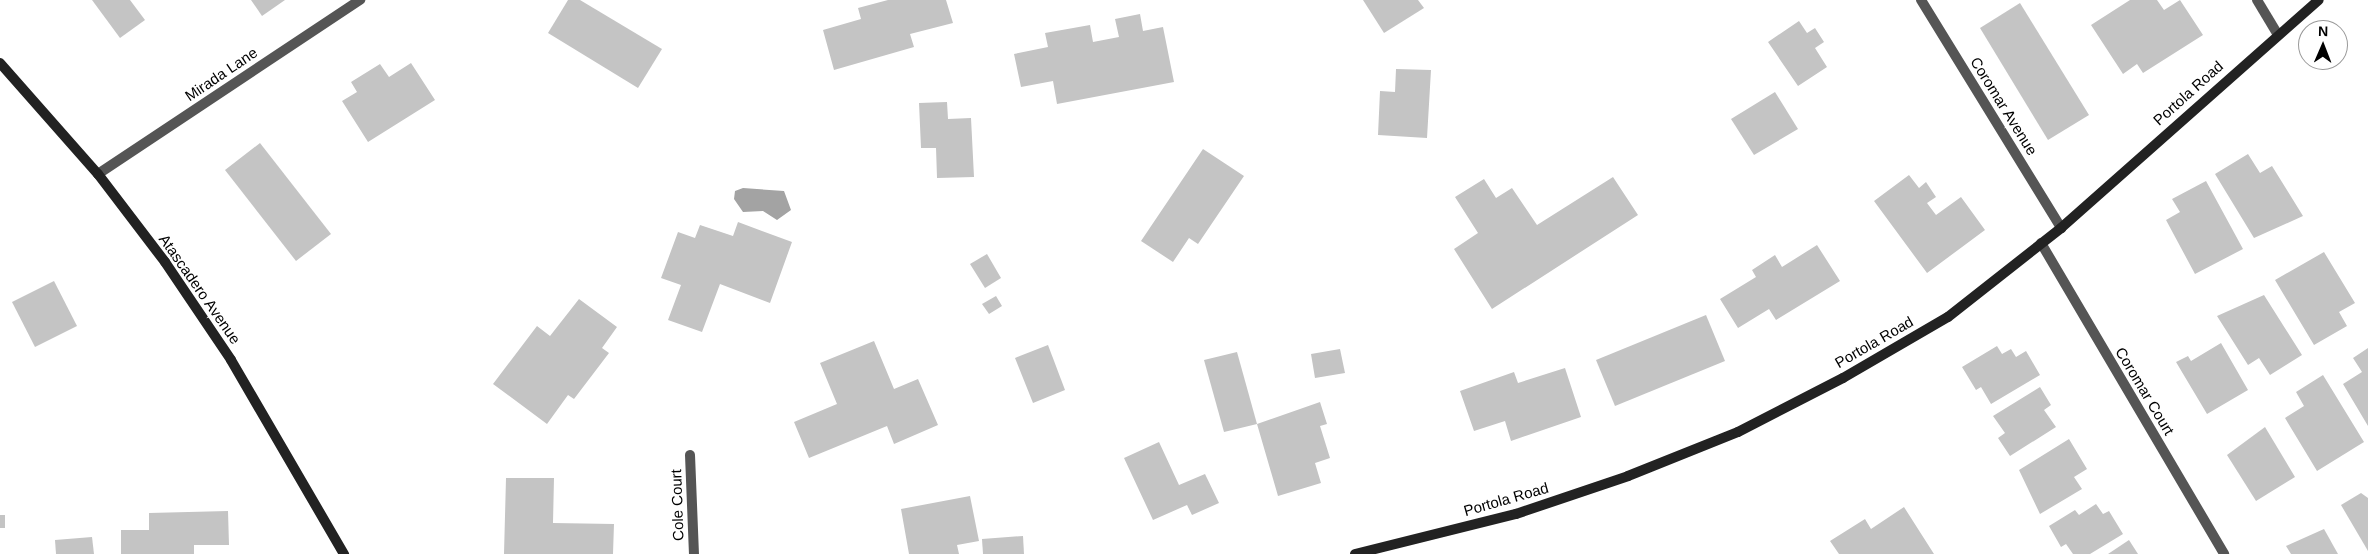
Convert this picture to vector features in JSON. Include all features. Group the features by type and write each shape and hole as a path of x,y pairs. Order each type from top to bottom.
{"street":[{"name":"Mirada Lane","path":"98,174 360,0"},
{"name":"Coromar Avenue","path":"1921,0 2061,228"},
{"path":"2257,0 2277,33"},
{"name":"Portola Road","path":"1355,554 1516,514 1628,476 1738,432 1948,316 2061,228 2277,33 2319,0"},
{"name":"Atascadero Avenue","path":"0,63 98,174 165,262 231,360 344,554"},
{"name":"Coromar Court","path":"2041,243 2224,554"},
{"name":"Cole Court","path":"690,455 694,554"}],"shaded area":[{"path":"743,188 784,191 791,210 777,220 763,211 743,212 734,199 735,191"}],"building":[{"path":"92,0 130,0 145,20 120,38"},
{"path":"251,0 285,0 262,16"},
{"path":"568,0 580,0 662,49 638,88 548,33"},
{"path":"888,0 946,0 953,23 910,34 914,47 834,70 823,30 861,19 858,8"},
{"path":"1363,0 1418,0 1424,8 1384,33"},
{"path":"2130,0 2157,0 2164,10 2180,0 2203,35 2143,73 2137,64 2123,74 2091,25"},
{"path":"2020,3 2089,115 2048,140 1980,28"},
{"path":"1140,14 1143,31 1163,27 1174,82 1057,104 1053,81 1021,87 1014,54 1048,47 1045,33 1090,25 1093,42 1119,37 1115,19"},
{"path":"1799,21 1807,33 1815,28 1824,42 1815,48 1827,67 1798,86 1768,42"},
{"path":"411,63 435,100 368,142 342,101 357,92 351,82 380,64 389,77"},
{"path":"1396,69 1431,70 1427,138 1378,135 1380,91 1395,92"},
{"path":"1775,92 1798,129 1754,155 1731,119"},
{"path":"947,102 948,119 971,118 974,177 937,178 936,148 921,148 919,103"},
{"path":"260,143 331,234 296,261 225,170"},
{"path":"1203,149 1244,176 1198,244 1189,238 1173,262 1141,241"},
{"path":"2248,154 2260,173 2272,166 2303,216 2254,238 2215,174"},
{"path":"1909,175 1919,188 1926,182 1936,197 1927,203 1936,215 1961,197 1985,230 1927,273 1874,201"},
{"path":"1613,177 1638,215 1492,309 1454,249 1478,233 1455,197 1484,179 1496,198 1512,188 1537,225"},
{"path":"2206,181 2243,249 2195,274 2166,220 2180,212 2172,199"},
{"path":"738,222 792,242 770,303 720,284 702,332 668,320 681,285 661,278 678,232 695,238 700,225 733,236"},
{"path":"1817,245 1840,281 1776,320 1769,309 1738,328 1720,299 1756,277 1752,270 1775,255 1782,267"},
{"path":"2324,252 2355,303 2339,312 2347,326 2314,345 2275,280"},
{"path":"987,254 1001,278 985,288 970,264"},
{"path":"54,281 77,326 35,347 12,302"},
{"path":"2264,295 2302,355 2270,375 2259,358 2248,365 2217,316"},
{"path":"996,296 1002,306 989,314 982,304"},
{"path":"579,299 617,327 602,348 609,353 574,399 568,395 547,424 493,384 537,326 550,336"},
{"path":"1706,315 1725,361 1615,406 1596,360"},
{"path":"874,341 894,389 918,379 938,425 894,444 887,426 809,458 794,422 837,404 820,363"},
{"path":"2221,343 2248,390 2207,414 2176,362 2188,356 2191,361"},
{"path":"1048,345 1065,390 1033,403 1015,358"},
{"path":"1997,346 2002,354 2011,349 2016,357 2026,351 2040,375 1991,404 1981,387 1976,390 1962,367"},
{"path":"2368,348 2368,426 2343,384 2362,372 2353,358"},
{"path":"1340,349 1345,373 1315,378 1311,354"},
{"path":"1237,352 1257,424 1224,432 1204,360"},
{"path":"1565,368 1581,417 1511,441 1505,421 1474,431 1460,391 1514,372 1518,383"},
{"path":"2323,375 2364,442 2317,471 2285,418 2304,406 2296,392"},
{"path":"2040,387 2051,405 2044,410 2056,427 2010,456 1998,438 2005,433 1993,416"},
{"path":"1320,402 1327,424 1320,426 1330,458 1315,463 1321,483 1278,496 1257,424"},
{"path":"2265,427 2295,477 2256,501 2227,455"},
{"path":"2069,439 2087,469 2074,477 2082,489 2040,514 2019,470"},
{"path":"1159,442 1179,485 1205,474 1219,503 1192,515 1187,505 1153,520 1124,458"},
{"path":"506,478 554,478 553,523 614,524 613,554 504,554"},
{"path":"2361,493 2368,498 2368,551 2341,505"},
{"path":"970,496 979,541 957,545 959,554 909,554 901,509"},
{"path":"2096,504 2103,514 2109,511 2123,534 2090,554 2073,554 2066,544 2061,547 2049,526 2075,510 2079,515"},
{"path":"1904,507 1934,554 1839,554 1830,541 1865,519 1871,529"},
{"path":"228,511 229,545 194,545 194,554 121,554 121,530 149,530 149,513"},
{"path":"0,515 5,515 5,528 0,528"},
{"path":"2324,529 2338,554 2291,554 2286,546"},
{"path":"1023,536 1024,554 983,554 982,539"},
{"path":"92,537 94,554 56,554 55,540"},
{"path":"2129,540 2138,554 2108,554"}]}
